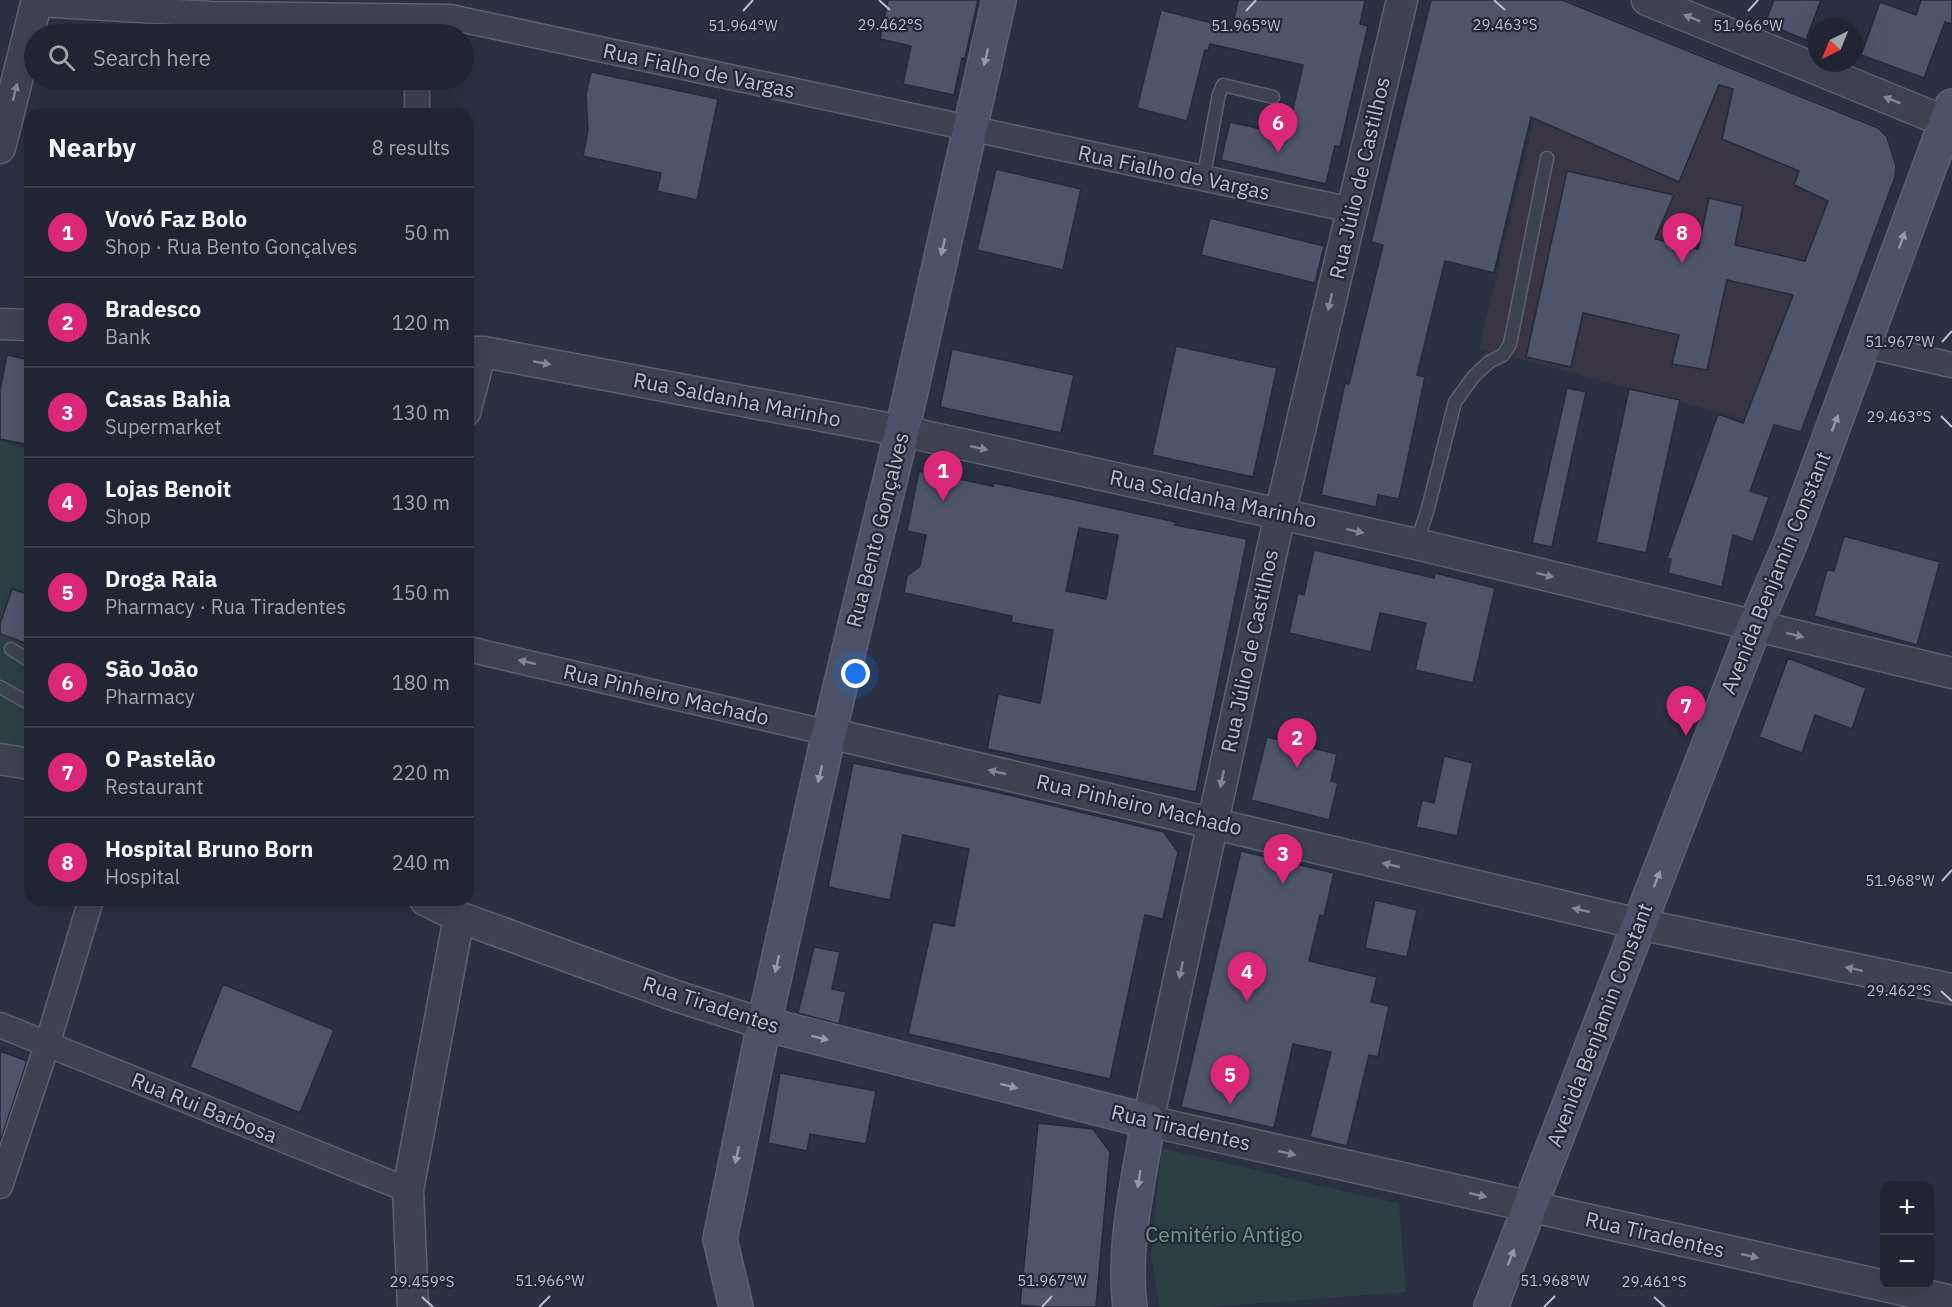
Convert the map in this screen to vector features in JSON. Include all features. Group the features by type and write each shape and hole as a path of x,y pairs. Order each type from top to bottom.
{"main road":[{"name":"Rua Bento Gonçalves","path":"736,1307 720,1239 764,1024 829,733 902,431 999,0"},
{"name":"Avenida Benjamin Constant","path":"1491,1307 1755,625 1790,544 1949,114"},
{"name":"Rua Tiradentes","path":"764,1024 1148,1121"},
{"name":"Rua Júlio de Castilhos","path":"1131,1307 1129,1293 1131,1230 1148,1121"}],"street":[{"name":"Rua Júlio de Castilhos","path":"1148,1121 1280,514 1402,0"},
{"path":"1647,0 1949,114"},
{"name":"Rua Fialho de Vargas","path":"37,2 211,14 450,17 1203,180 1352,210"},
{"path":"31,24 37,2"},
{"path":"0,148 24,53"},
{"path":"417,90 417,108"},
{"path":"0,324 24,325"},
{"path":"1864,345 1952,366"},
{"path":"474,367 476,352"},
{"name":"Rua Saldanha Marinho","path":"476,352 902,431 1416,544 1952,673"},
{"name":"Rua Pinheiro Machado","path":"474,650 1213,822 1639,924 1952,989"},
{"path":"0,759 24,763"},
{"path":"0,1185 47,1045 89,906"},
{"name":"Rua Tiradentes","path":"437,906 459,917 676,996 764,1024"},
{"path":"413,1307 408,1190 459,917"},
{"name":"Rua Rui Barbosa","path":"0,1025 408,1190"},
{"name":"Rua Tiradentes","path":"1148,1121 1952,1301"}],"lane":[{"path":"1203,180 1219,94 1223,85 1273,97"},
{"path":"1416,544 1427,512 1455,402 1474,376 1489,362 1503,355 1510,344 1547,158"},
{"path":"11,649 24,657"},
{"path":"0,687 24,701"}],"shaded area":[{"path":"1563,0 1568,0 1879,126 1889,137 1897,165 1896,177 1801,434 1479,348"}],"green space":[{"path":"0,441 24,447 24,754 0,749"},
{"name":"Cemitério Antigo","path":"1161,1148 1399,1204 1406,1292 1212,1307 1159,1307 1151,1255"}],"building":[{"path":"888,0 978,0 954,95 903,84 911,46 880,39"},
{"path":"1238,0 1365,0 1360,24 1368,26 1340,147 1335,146 1326,184 1221,160 1230,122 1287,135 1303,65 1210,44 1208,51 1205,50 1187,121 1137,108 1161,10 1232,28"},
{"path":"1431,0 1562,0 1878,128 1887,137 1896,166 1895,177 1801,432 1774,425 1750,491 1769,497 1753,542 1733,535 1722,587 1668,573 1671,559 1667,558 1718,414 1743,423 1793,295 1727,280 1707,370 1672,364 1679,335 1583,313 1571,367 1526,357 1567,171 1674,195 1655,239 1698,249 1709,198 1743,206 1735,245 1805,261 1828,201 1794,185 1799,171 1722,139 1733,89 1719,85 1679,182 1531,117 1494,273 1445,261 1417,375 1425,377 1399,499 1378,495 1376,507 1321,495 1345,383 1349,384 1383,245 1371,242"},
{"path":"1774,0 1821,0 1814,18 1808,18 1806,40 1765,23"},
{"path":"1921,0 1952,0 1952,24 1945,22 1924,78 1862,55 1880,2 1916,15"},
{"path":"591,72 718,99 697,200 657,191 661,173 583,156 588,130 586,94"},
{"path":"996,169 1081,189 1063,270 977,250"},
{"path":"1210,218 1324,246 1315,283 1201,255"},
{"path":"1176,346 1277,368 1253,477 1152,455"},
{"path":"952,349 1074,375 1061,433 940,407"},
{"path":"7,355 24,359 24,444 0,439 0,390"},
{"path":"1567,388 1586,392 1552,547 1532,543"},
{"path":"1629,389 1680,400 1646,553 1596,542"},
{"path":"919,471 1047,494 1176,522 1175,525 1247,539 1196,792 987,749 998,694 1040,703 1053,630 1011,622 1012,616 904,593 907,576 920,566 926,535 907,531","holes":["1079,528 1118,535 1106,599 1066,591"]},
{"path":"1844,536 1940,562 1917,645 1814,616 1827,570 1834,571"},
{"path":"1314,550 1434,578 1435,573 1495,588 1473,683 1415,670 1426,623 1380,613 1371,652 1289,633 1298,593 1304,595"},
{"path":"12,589 24,593 24,643 0,634 0,623"},
{"path":"1788,658 1866,688 1852,729 1815,715 1802,753 1759,737"},
{"path":"1267,737 1337,754 1331,781 1338,783 1329,820 1251,800"},
{"path":"1444,756 1473,763 1457,836 1416,827 1422,800 1434,803"},
{"path":"853,763 983,789 1164,832 1178,852 1163,919 1145,915 1110,1079 908,1034 933,922 954,926 969,849 903,835 890,900 828,887"},
{"path":"1241,851 1334,873 1324,916 1320,915 1309,961 1377,977 1371,1002 1389,1006 1378,1057 1369,1055 1347,1146 1310,1137 1331,1052 1293,1044 1274,1128 1181,1107"},
{"path":"1375,900 1417,910 1407,957 1365,948"},
{"path":"814,947 840,952 832,989 846,992 839,1024 798,1013"},
{"path":"223,984 334,1030 300,1113 190,1067"},
{"path":"0,1051 27,1061 1,1139 0,1139"},
{"path":"780,1073 876,1091 866,1144 810,1134 807,1151 768,1143"},
{"path":"1038,1123 1093,1129 1110,1152 1096,1307 1020,1305"}],"place":[{"name":"São João","path":"1278,153"},
{"name":"Hospital Bruno Born","path":"1682,263"},
{"name":"Vovó Faz Bolo","path":"943,501"},
{"name":"O Pastelão","path":"1686,736"},
{"name":"Bradesco","path":"1297,768"},
{"name":"Casas Bahia","path":"1283,884"},
{"name":"Lojas Benoit","path":"1247,1002"},
{"name":"Droga Raia","path":"1230,1105"}]}
